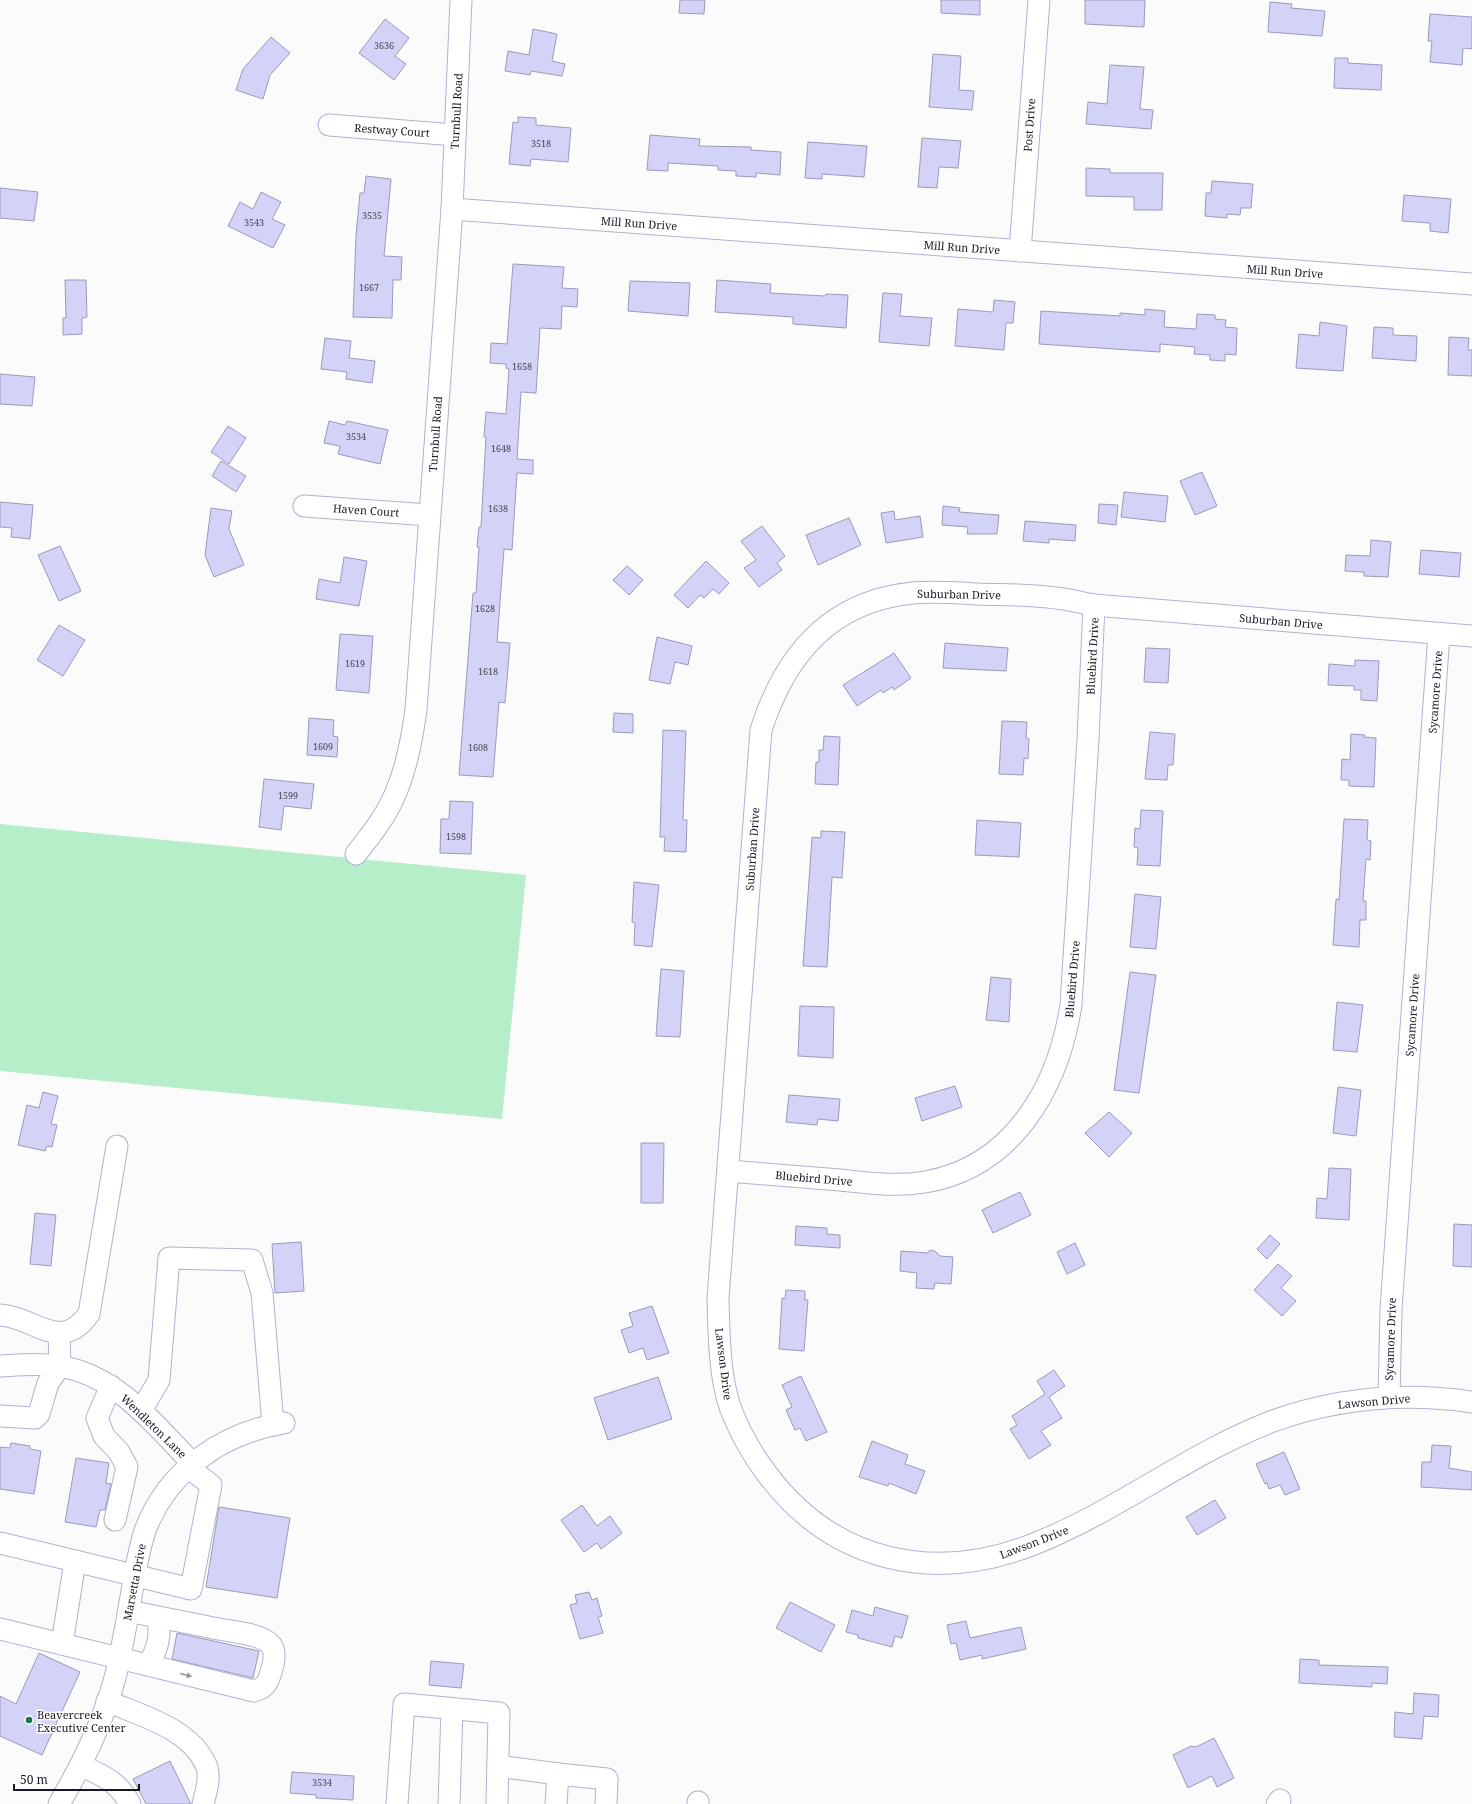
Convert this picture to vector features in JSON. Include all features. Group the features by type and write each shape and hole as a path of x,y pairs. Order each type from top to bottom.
{"street":[{"name":"Turnbull Road","path":"356,854 386,813 405,765 416,710 452,210 461,0"},
{"name":"Post Drive","path":"1020,251 1039,0"},
{"name":"Restway Court","path":"329,125 455,135"},
{"name":"Mill Run Drive","path":"452,210 1472,284"},
{"name":"Haven Court","path":"304,506 429,514"},
{"name":"Suburban Drive","path":"728,1171 761,730 769,704 783,675 799,653 819,632 846,614 863,606 887,598 912,593 936,592 1057,598 1094,605 1472,636"},
{"name":"Bluebird Drive","path":"728,1171 884,1184 924,1182 949,1177 974,1165 1003,1146 1024,1122 1039,1101 1060,1051 1067,1027 1071,1005 1088,738 1094,605"},
{"name":"Sycamore Drive","path":"1389,1397 1391,1309 1439,634"},
{"path":"0,1315 19,1319 59,1334 74,1329 84,1321 90,1310 117,1146"},
{"name":"Lawson Drive","path":"728,1171 718,1298 720,1340 730,1406 760,1465 781,1492 801,1513 821,1527 867,1551 893,1559 928,1562 967,1561 1007,1554 1078,1525 1202,1454 1271,1422 1334,1404 1389,1397 1423,1397 1472,1402"},
{"name":"Marsetta Drive","path":"59,1804 93,1740 107,1701 119,1659 142,1542 150,1521 165,1493 190,1465 211,1449 233,1437 278,1424 262,1293 252,1260 169,1258 159,1380 141,1411"},
{"path":"0,1416 35,1418 39,1414 48,1383 60,1366 59,1334"},
{"name":"Wendleton Lane","path":"0,1366 40,1364 60,1366 89,1375 111,1386 141,1411 190,1465 211,1485 191,1589 135,1575"},
{"path":"111,1386 97,1418 104,1436 119,1452 127,1467 114,1520"},
{"path":"0,1543 135,1575"},
{"path":"62,1644 76,1561"},
{"path":"0,1629 254,1691 263,1688 268,1682 273,1663 273,1649 269,1643 237,1632 129,1611"},
{"path":"148,1665 154,1656 158,1642 160,1626 157,1617"},
{"path":"107,1701 166,1727 193,1746 206,1766 208,1786 203,1804"},
{"path":"397,1804 404,1704 499,1713 497,1804"},
{"path":"449,1804 452,1708"},
{"path":"81,1765 115,1782 130,1804"},
{"path":"498,1766 607,1779 606,1804"},
{"path":"556,1804 558,1774"}],"green space":[{"path":"0,824 526,875 502,1119 0,1071"}],"building":[{"path":"680,0 705,0 704,14 679,13"},
{"path":"941,0 980,0 980,15 941,13"},
{"path":"1085,0 1145,0 1144,27 1085,24"},
{"path":"1270,2 1292,4 1291,8 1325,11 1322,36 1268,32"},
{"path":"1430,14 1472,17 1472,49 1463,48 1462,65 1430,62 1432,41 1428,41"},
{"path":"385,19 409,38 395,56 406,64 394,80 359,53"},
{"path":"533,29 557,34 552,61 565,64 562,76 531,71 530,75 505,71 508,51 529,55"},
{"path":"271,37 290,53 270,75 263,99 236,90 243,69"},
{"path":"933,54 961,56 959,90 974,91 972,110 929,107"},
{"path":"1335,58 1348,58 1348,63 1382,65 1381,90 1334,88"},
{"path":"1110,65 1144,67 1140,109 1153,110 1151,129 1086,124 1088,102 1107,104"},
{"path":"518,117 536,118 536,125 571,128 568,162 531,159 530,166 509,164 513,122 518,123"},
{"path":"650,135 700,139 699,146 751,147 751,150 781,152 780,175 756,173 756,177 736,176 736,171 718,170 718,166 668,163 668,171 647,170"},
{"path":"922,138 961,141 958,168 939,167 937,188 918,187"},
{"path":"808,142 867,146 864,177 822,174 822,179 805,178"},
{"path":"1086,168 1110,169 1110,173 1163,173 1162,210 1134,210 1134,197 1086,196"},
{"path":"366,176 391,179 384,256 402,257 401,280 393,280 392,318 353,317 356,235 360,193 364,193"},
{"path":"1212,181 1253,184 1251,208 1241,208 1240,215 1227,214 1227,218 1205,216 1206,193 1211,193"},
{"path":"0,188 38,192 34,221 0,218"},
{"path":"261,192 281,202 272,219 285,225 273,248 228,226 240,202 253,209"},
{"path":"1404,195 1451,199 1448,233 1430,231 1430,223 1402,221"},
{"path":"513,264 564,267 562,288 578,289 577,307 562,306 561,329 540,328 536,393 521,392 517,459 533,460 533,474 517,473 512,550 504,549 497,642 510,643 505,703 499,702 493,777 459,775 473,593 476,593 479,547 477,547 479,527 481,527 486,412 506,414 509,369 506,368 506,364 490,363 491,343 507,344"},
{"path":"65,280 86,280 87,317 82,318 82,334 63,335 63,318 66,318"},
{"path":"717,280 771,284 770,293 825,296 826,294 848,295 846,328 793,324 793,317 715,312"},
{"path":"630,281 690,283 688,316 628,311"},
{"path":"883,293 902,294 900,316 932,318 929,346 879,342"},
{"path":"994,300 1015,302 1013,323 1006,323 1004,350 955,346 958,309 993,312"},
{"path":"1145,309 1165,311 1164,327 1196,329 1197,314 1215,315 1215,319 1226,320 1225,327 1237,328 1236,355 1225,354 1225,361 1210,360 1210,355 1194,354 1195,347 1160,344 1160,352 1039,344 1041,311 1120,316 1120,313 1145,315"},
{"path":"1320,322 1347,326 1343,371 1296,368 1299,334 1319,336"},
{"path":"1374,327 1393,328 1393,335 1417,336 1416,361 1372,358"},
{"path":"1449,337 1469,338 1468,350 1472,350 1472,376 1448,375"},
{"path":"325,338 351,341 349,358 375,361 372,383 346,379 347,372 321,369"},
{"path":"0,374 35,377 32,406 0,404"},
{"path":"329,421 345,425 347,421 388,430 380,464 338,454 340,446 324,443"},
{"path":"228,426 246,438 229,464 211,452"},
{"path":"221,461 246,476 236,492 212,476"},
{"path":"1202,472 1217,506 1195,515 1180,481"},
{"path":"1124,492 1168,496 1165,522 1121,517"},
{"path":"0,502 33,505 30,539 11,537 12,528 0,527"},
{"path":"1099,504 1118,505 1116,525 1098,523"},
{"path":"943,506 960,508 959,512 999,515 997,534 967,534 968,527 942,525"},
{"path":"211,508 232,511 229,529 244,565 214,577 205,555"},
{"path":"894,511 895,520 920,516 923,537 886,543 881,513"},
{"path":"849,518 861,545 818,565 806,535"},
{"path":"1025,521 1076,525 1075,541 1049,539 1049,543 1023,541"},
{"path":"762,526 785,556 777,563 782,570 759,587 744,568 756,560 741,541"},
{"path":"1371,540 1391,542 1388,577 1364,576 1364,572 1345,571 1346,555 1370,556"},
{"path":"60,546 81,591 59,601 38,555"},
{"path":"1421,550 1461,553 1459,577 1419,574"},
{"path":"344,557 367,561 359,606 316,599 319,579 340,583"},
{"path":"706,561 729,583 719,594 713,589 704,598 700,595 688,608 674,595"},
{"path":"627,566 643,580 629,595 613,580"},
{"path":"59,625 85,640 63,676 37,660"},
{"path":"340,634 373,636 369,693 336,690"},
{"path":"657,637 692,646 688,665 675,662 670,684 649,680"},
{"path":"945,643 1008,648 1006,671 943,668"},
{"path":"1146,648 1170,649 1168,683 1144,682"},
{"path":"894,653 911,678 894,690 892,687 883,693 881,690 857,706 843,685"},
{"path":"1355,660 1379,661 1377,701 1361,700 1361,690 1354,690 1354,686 1328,685 1329,664 1355,666"},
{"path":"614,713 633,714 633,733 613,732"},
{"path":"309,718 334,720 333,736 338,737 337,757 307,755"},
{"path":"1002,721 1027,722 1026,738 1029,739 1028,759 1024,758 1023,775 999,774"},
{"path":"663,730 686,731 683,820 687,820 686,852 664,851 665,837 660,837"},
{"path":"1150,732 1175,734 1173,765 1168,765 1167,780 1145,779"},
{"path":"1351,734 1365,735 1364,737 1376,738 1374,787 1349,786 1349,780 1341,780 1342,759 1350,760"},
{"path":"824,736 840,737 838,785 815,784 816,762 819,762 819,750 823,750"},
{"path":"264,779 314,784 311,809 284,806 281,830 259,827"},
{"path":"450,801 473,802 471,854 440,853 441,819 449,819"},
{"path":"1141,810 1163,811 1160,866 1137,865 1138,848 1134,847 1135,828 1140,829"},
{"path":"1344,819 1368,820 1367,840 1371,841 1370,860 1366,859 1363,901 1366,901 1366,920 1360,920 1359,947 1333,945 1336,899 1339,900"},
{"path":"977,820 1021,823 1019,857 975,855"},
{"path":"821,831 845,832 842,878 832,877 827,967 803,966 812,837 821,838"},
{"path":"634,882 659,885 652,947 634,945 635,923 632,922"},
{"path":"1135,894 1161,897 1156,949 1130,947"},
{"path":"661,969 684,971 680,1037 656,1036"},
{"path":"1130,972 1156,975 1139,1093 1114,1090"},
{"path":"991,977 1011,979 1009,1022 986,1020"},
{"path":"1337,1002 1363,1005 1357,1052 1333,1050"},
{"path":"800,1006 834,1007 833,1058 798,1056"},
{"path":"955,1086 962,1107 922,1121 915,1098"},
{"path":"1338,1087 1361,1090 1356,1136 1333,1133"},
{"path":"43,1092 58,1096 51,1124 57,1125 52,1147 47,1146 45,1151 18,1145 27,1105 39,1108"},
{"path":"789,1095 840,1099 838,1121 818,1119 817,1125 786,1122"},
{"path":"1109,1112 1132,1133 1109,1157 1085,1133"},
{"path":"641,1143 664,1143 663,1203 641,1203"},
{"path":"1329,1168 1351,1169 1349,1220 1316,1218 1317,1198 1327,1199"},
{"path":"1020,1192 1031,1215 993,1233 982,1210"},
{"path":"35,1213 56,1215 51,1266 30,1264"},
{"path":"1454,1224 1472,1225 1472,1267 1453,1266"},
{"path":"796,1226 827,1228 827,1234 840,1235 840,1248 795,1245"},
{"path":"1270,1235 1280,1244 1267,1259 1257,1249"},
{"path":"301,1242 304,1291 275,1293 272,1244"},
{"path":"1075,1243 1085,1265 1067,1274 1057,1252"},
{"path":"930,1250 935,1251 940,1256 953,1257 951,1284 935,1283 934,1289 916,1288 917,1273 900,1271 901,1251 928,1253"},
{"path":"1278,1264 1292,1276 1281,1288 1296,1301 1282,1316 1254,1290"},
{"path":"786,1290 805,1291 805,1300 808,1300 804,1351 779,1349 782,1298 785,1299"},
{"path":"652,1306 669,1353 647,1360 643,1348 629,1353 621,1330 633,1326 629,1313"},
{"path":"1054,1370 1065,1386 1049,1397 1062,1418 1041,1431 1051,1445 1029,1459 1010,1429 1017,1425 1012,1416 1045,1394 1037,1381"},
{"path":"801,1376 827,1432 806,1441 800,1428 795,1430 786,1410 792,1407 782,1385"},
{"path":"658,1377 672,1419 608,1440 594,1398"},
{"path":"872,1441 908,1455 905,1464 925,1471 916,1494 889,1483 888,1486 859,1477"},
{"path":"11,1443 30,1446 30,1449 41,1451 34,1494 0,1489 0,1447 10,1448"},
{"path":"1432,1445 1451,1446 1449,1468 1472,1472 1472,1490 1421,1487 1422,1462 1431,1462"},
{"path":"1284,1452 1300,1489 1285,1495 1280,1485 1269,1489 1267,1483 1265,1484 1256,1464"},
{"path":"76,1458 109,1463 106,1483 111,1484 105,1510 100,1510 96,1527 65,1522"},
{"path":"1215,1500 1226,1518 1197,1535 1186,1517"},
{"path":"582,1505 597,1526 610,1516 622,1533 601,1549 597,1543 584,1552 561,1520"},
{"path":"219,1507 290,1518 277,1598 206,1587"},
{"path":"589,1592 592,1600 597,1598 602,1616 598,1617 603,1633 580,1639 570,1605 577,1603 575,1595"},
{"path":"790,1602 835,1625 821,1652 776,1628"},
{"path":"875,1607 908,1616 902,1638 895,1636 892,1647 858,1638 858,1635 846,1632 852,1610 873,1616"},
{"path":"966,1621 970,1638 1021,1627 1026,1649 982,1659 982,1655 960,1660 956,1643 951,1644 947,1625"},
{"path":"177,1633 259,1651 253,1678 172,1659"},
{"name":"Beavercreek Executive Center","path":"39,1653 80,1672 42,1755 0,1736 0,1696 16,1704"},
{"path":"1300,1659 1319,1660 1319,1665 1388,1667 1387,1684 1372,1683 1372,1687 1299,1683"},
{"path":"431,1661 464,1664 461,1688 429,1685"},
{"path":"1414,1693 1439,1695 1438,1717 1424,1716 1422,1739 1394,1737 1395,1712 1413,1714"},
{"path":"1214,1738 1234,1778 1217,1787 1212,1776 1188,1788 1173,1755 1191,1746 1196,1747"},
{"path":"170,1761 191,1804 146,1804 133,1779"},
{"path":"292,1772 354,1776 353,1800 316,1798 316,1795 290,1793"}],"place":[{"name":"Beavercreek Executive Center","path":"29,1720"}]}
